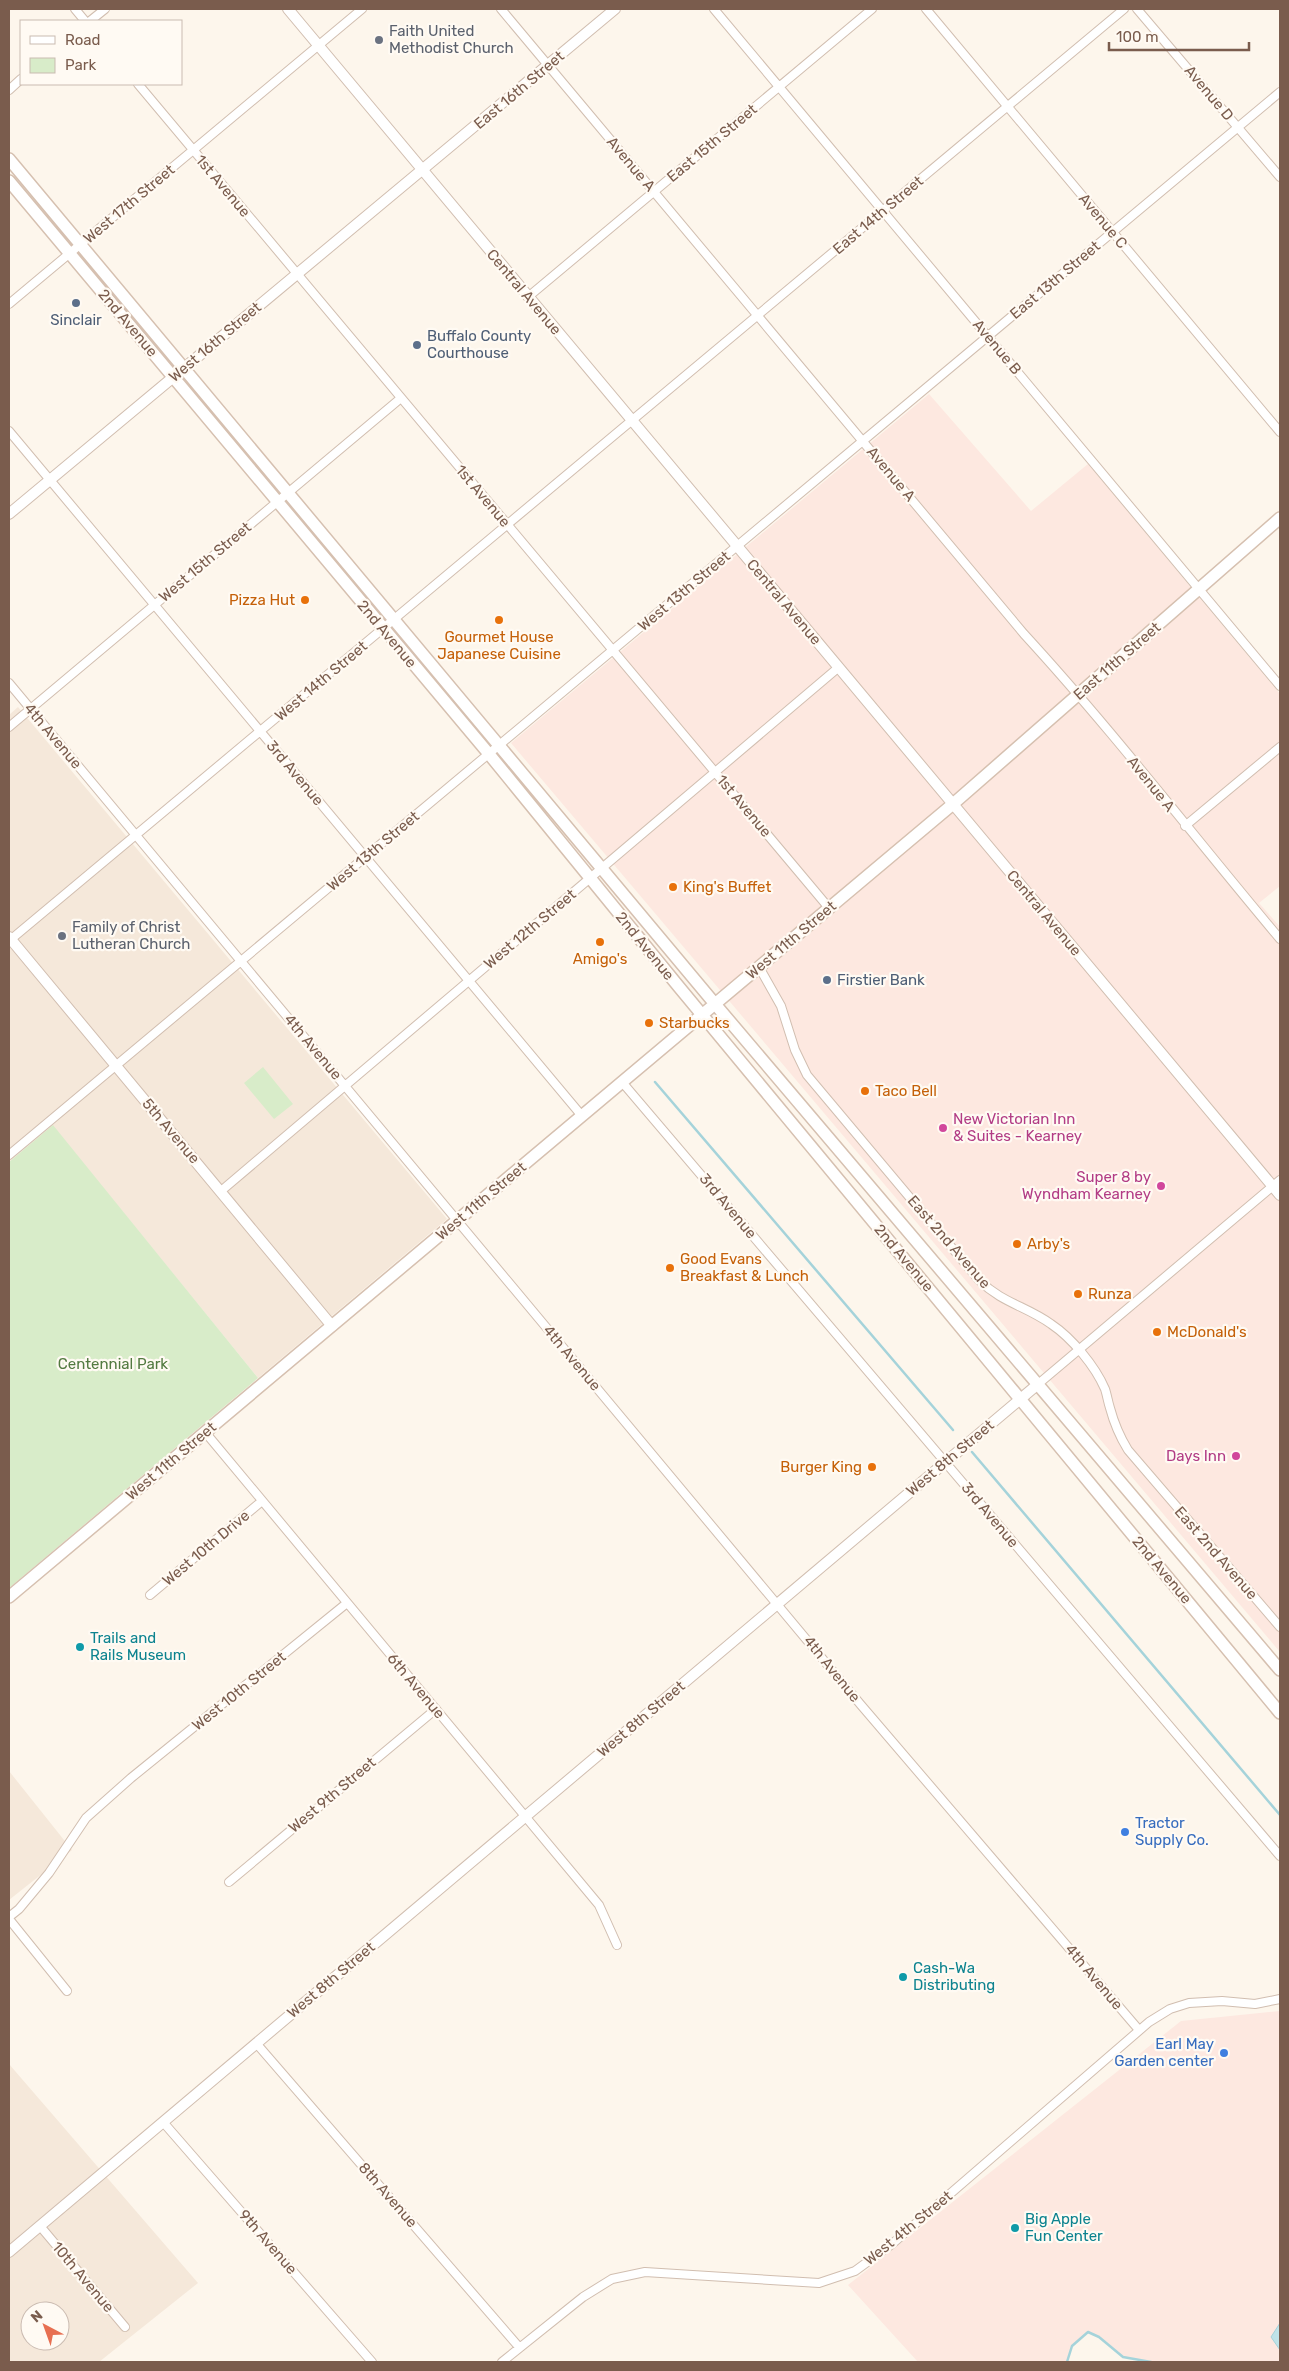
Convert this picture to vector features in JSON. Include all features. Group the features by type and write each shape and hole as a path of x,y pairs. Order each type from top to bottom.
{"main road":[{"name":"2nd Avenue","path":"9,159 601,869 1280,1670"},
{"name":"2nd Avenue","path":"9,181 489,754 589,879 1280,1713"},
{"name":"East 11th Street","path":"953,804 1280,518"},
{"name":"West 11th Street","path":"9,1597 953,804"}],"street":[{"path":"75,9 84,20"},
{"path":"91,20 105,9"},
{"name":"Central Avenue","path":"288,9 953,804 1277,1183 1280,1195"},
{"name":"West 17th Street","path":"9,304 362,9"},
{"name":"Avenue A","path":"501,9 1024,634 1079,694 1280,940"},
{"name":"East 16th Street","path":"422,170 615,9"},
{"name":"Avenue B","path":"714,9 1200,587 1280,686"},
{"name":"East 15th Street","path":"528,297 872,9"},
{"name":"Avenue C","path":"926,9 1280,432"},
{"name":"East 14th Street","path":"633,421 1124,9"},
{"name":"Avenue D","path":"1138,9 1280,177"},
{"path":"9,90 20,80"},
{"name":"1st Avenue","path":"139,85 829,908"},
{"name":"East 13th Street","path":"738,546 1280,92"},
{"name":"West 16th Street","path":"9,514 422,170"},
{"name":"West 15th Street","path":"9,727 401,398"},
{"name":"West 14th Street","path":"9,939 633,421"},
{"name":"3rd Avenue","path":"9,431 582,1116"},
{"name":"West 13th Street","path":"9,1155 738,546"},
{"name":"West 12th Street","path":"221,1192 839,667"},
{"name":"4th Avenue","path":"9,683 862,1705 1139,2030"},
{"path":"1185,826 1280,747"},
{"name":"5th Avenue","path":"9,939 332,1326"},
{"name":"East 2nd Avenue","path":"759,967 782,1006 795,1050 813,1082 990,1292 1008,1303 1052,1324 1078,1350 1105,1389 1120,1435 1128,1450 1280,1627"},
{"name":"3rd Avenue","path":"622,1082 1280,1856"},
{"name":"West 8th Street","path":"9,2252 1277,1183"},
{"name":"6th Avenue","path":"205,1432 599,1905 617,1945"},
{"name":"West 10th Drive","path":"150,1595 262,1501"},
{"name":"West 10th Street","path":"9,1918 49,1873 86,1818 131,1778 347,1603"},
{"name":"West 9th Street","path":"229,1882 436,1709"},
{"path":"9,1918 67,1992"},
{"name":"West 4th Street","path":"502,2362 583,2297 612,2278 645,2272 819,2283 855,2271 892,2244 1139,2030 1170,2009 1189,2003 1222,2001 1255,2004 1280,1999"},
{"name":"8th Avenue","path":"256,2043 519,2347"},
{"name":"9th Avenue","path":"163,2122 372,2362"},
{"name":"10th Avenue","path":"40,2226 125,2327"}],"shaded area":[{"path":"929,394 1031,511 1088,464 1280,694 1280,886 1259,903 1280,927 1280,1652 511,743"},
{"path":"18,707 447,1219 258,1378 53,1126 9,1162 9,715"},
{"path":"9,1771 72,1850 9,1900"},
{"path":"1280,2011 1280,2362 1151,2362 1123,2357 1099,2337 1088,2332 1072,2346 1067,2362 918,2362 848,2285 1181,2021"},
{"path":"9,2064 198,2283 99,2362 9,2362"}],"green space":[{"path":"263,1067 293,1104 274,1119 244,1083"},
{"name":"Centennial Park","path":"53,1125 258,1378 9,1588 9,1162"}],"water":[{"path":"1280,2323 1280,2350 1271,2337"}],"waterway":[{"path":"655,1082 953,1430"},
{"path":"972,1452 1280,1815"},
{"path":"1067,2362 1072,2346 1088,2332 1099,2337 1123,2357 1151,2362"}],"place":[{"name":"Faith United Methodist Church","path":"379,40"},
{"name":"Sinclair","path":"76,303"},
{"name":"Buffalo County Courthouse","path":"417,345"},
{"name":"Pizza Hut","path":"305,600"},
{"name":"Gourmet House Japanese Cuisine","path":"499,620"},
{"name":"King's Buffet","path":"673,887"},
{"name":"Family of Christ Lutheran Church","path":"62,936"},
{"name":"Amigo's","path":"600,942"},
{"name":"Firstier Bank","path":"827,980"},
{"name":"Starbucks","path":"649,1023"},
{"name":"Taco Bell","path":"865,1091"},
{"name":"New Victorian Inn & Suites - Kearney","path":"943,1128"},
{"name":"Super 8 by Wyndham Kearney","path":"1161,1186"},
{"name":"Arby's","path":"1017,1244"},
{"name":"Good Evans Breakfast & Lunch","path":"670,1268"},
{"name":"Runza","path":"1078,1294"},
{"name":"McDonald's","path":"1157,1332"},
{"name":"Days Inn","path":"1236,1456"},
{"name":"Burger King","path":"872,1467"},
{"name":"Trails and Rails Museum","path":"80,1647"},
{"name":"Tractor Supply Co.","path":"1125,1832"},
{"name":"Cash-Wa Distributing","path":"903,1977"},
{"name":"Earl May Garden center","path":"1224,2053"},
{"name":"Big Apple Fun Center","path":"1015,2228"}]}
